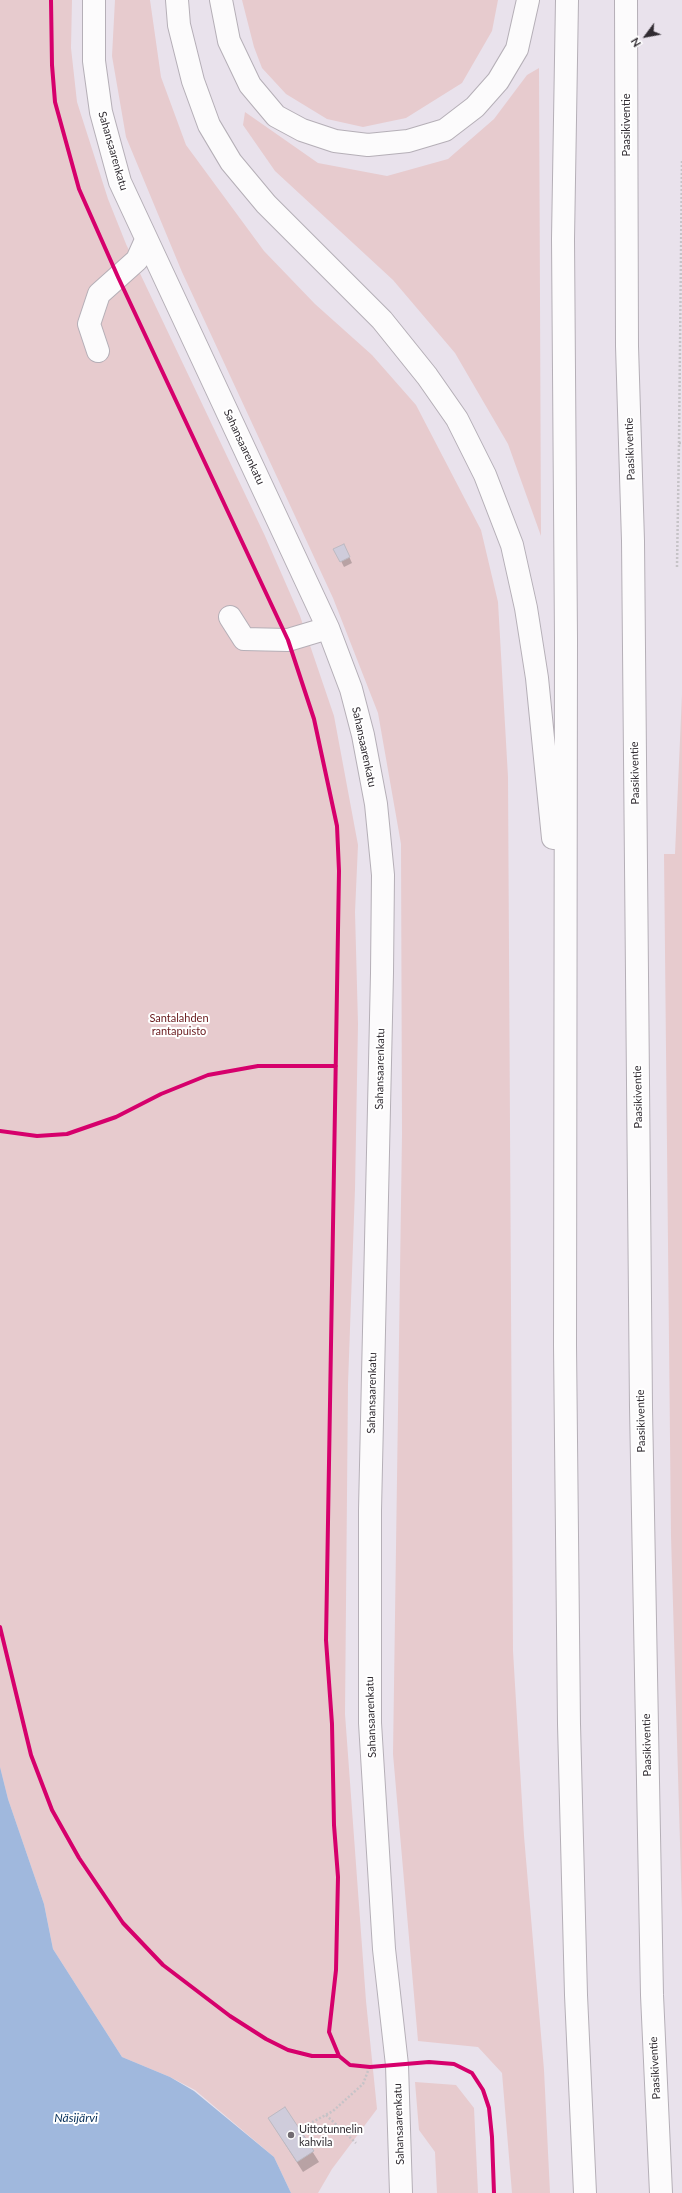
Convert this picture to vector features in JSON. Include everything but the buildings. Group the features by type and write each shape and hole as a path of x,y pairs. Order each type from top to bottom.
{"main road":[{"name":"Sahansaarenkatu","path":"94,0 94,61 101,112 120,182 146,240 246,449 328,628 351,689 363,736 376,804 383,875 379,1165 370,1510 370,1723 384,1949 397,2065 401,2193"},
{"path":"176,0 179,25 193,81 209,126 232,162 266,204 382,320 418,365 457,419 485,475 512,545 526,608 537,678 564,946"},
{"path":"222,0 229,41 250,85 276,116 309,132 335,141 368,145 408,141 445,130 475,107 498,81 517,49 528,0"},
{"path":"567,0 562,239 566,632 564,946 565,1344 569,1724 576,1995 586,2193"},
{"name":"Paasikiventie","path":"626,0 627,338 633,541 641,1407 652,1994 661,2193"},
{"path":"626,61 634,0"},
{"path":"98,351 89,324 99,294 137,260 146,240"},
{"path":"230,617 244,639 288,640 328,628"}],"path":[{"path":"677,567 681,443 682,159"},
{"path":"305,2126 326,2115 363,2084 370,2067 363,2066"},
{"path":"326,2115 356,2143"}],"green space":[{"name":"Santalahden rantapuisto","path":"0,0 72,0 71,48 77,102 108,199 126,244 265,536 300,616 334,716 358,845 355,912 358,1024 355,1189 348,1384 345,1714 366,2001 377,2109 332,2169 318,2193 291,2193 274,2157 195,2090 170,2077 122,2057 53,1949 44,1904 8,1799 0,1767"},
{"path":"115,0 150,0 161,77 186,145 264,251 315,304 372,355 416,405 481,530 498,602 508,777 513,1651 524,1836 544,2070 550,2193 512,2193 502,2073 478,2047 418,2041 393,1754 402,1134 401,844 378,713 333,598 182,272 126,137 112,56"},
{"path":"242,0 498,0 492,31 462,83 406,118 363,127 327,119 286,94 262,68 254,47"},
{"path":"539,68 541,536 508,444 455,353 393,280 275,171 243,125 245,112 318,163 387,176 448,159 494,119 527,75"},
{"path":"682,694 682,1911 671,1536 664,854 675,854"},
{"path":"415,2082 456,2085 474,2108 478,2193 437,2193 435,2152 419,2130"}],"water":[{"name":"Näsijärvi","path":"0,1767 8,1799 44,1904 53,1949 122,2057 170,2077 194,2091 274,2157 291,2193 0,2193"}],"cycle path":[{"path":"51,0 52,65 55,102 79,189 118,277 288,640 314,719 337,826 339,871 326,1640 332,1724 334,1825 338,1877 336,1970 329,2032 339,2056 350,2065 370,2067 429,2062 454,2064 472,2073 483,2090 489,2108 492,2137 494,2193"},
{"path":"0,1131 37,1136 67,1134 116,1117 161,1094 208,1075 258,1066 336,1066"},
{"path":"0,1627 31,1755 52,1810 79,1858 123,1923 163,1965 230,2016 266,2039 288,2050 312,2056 339,2056"}],"place":[{"name":"Uittotunnelin kahvila","path":"291,2135"}]}
